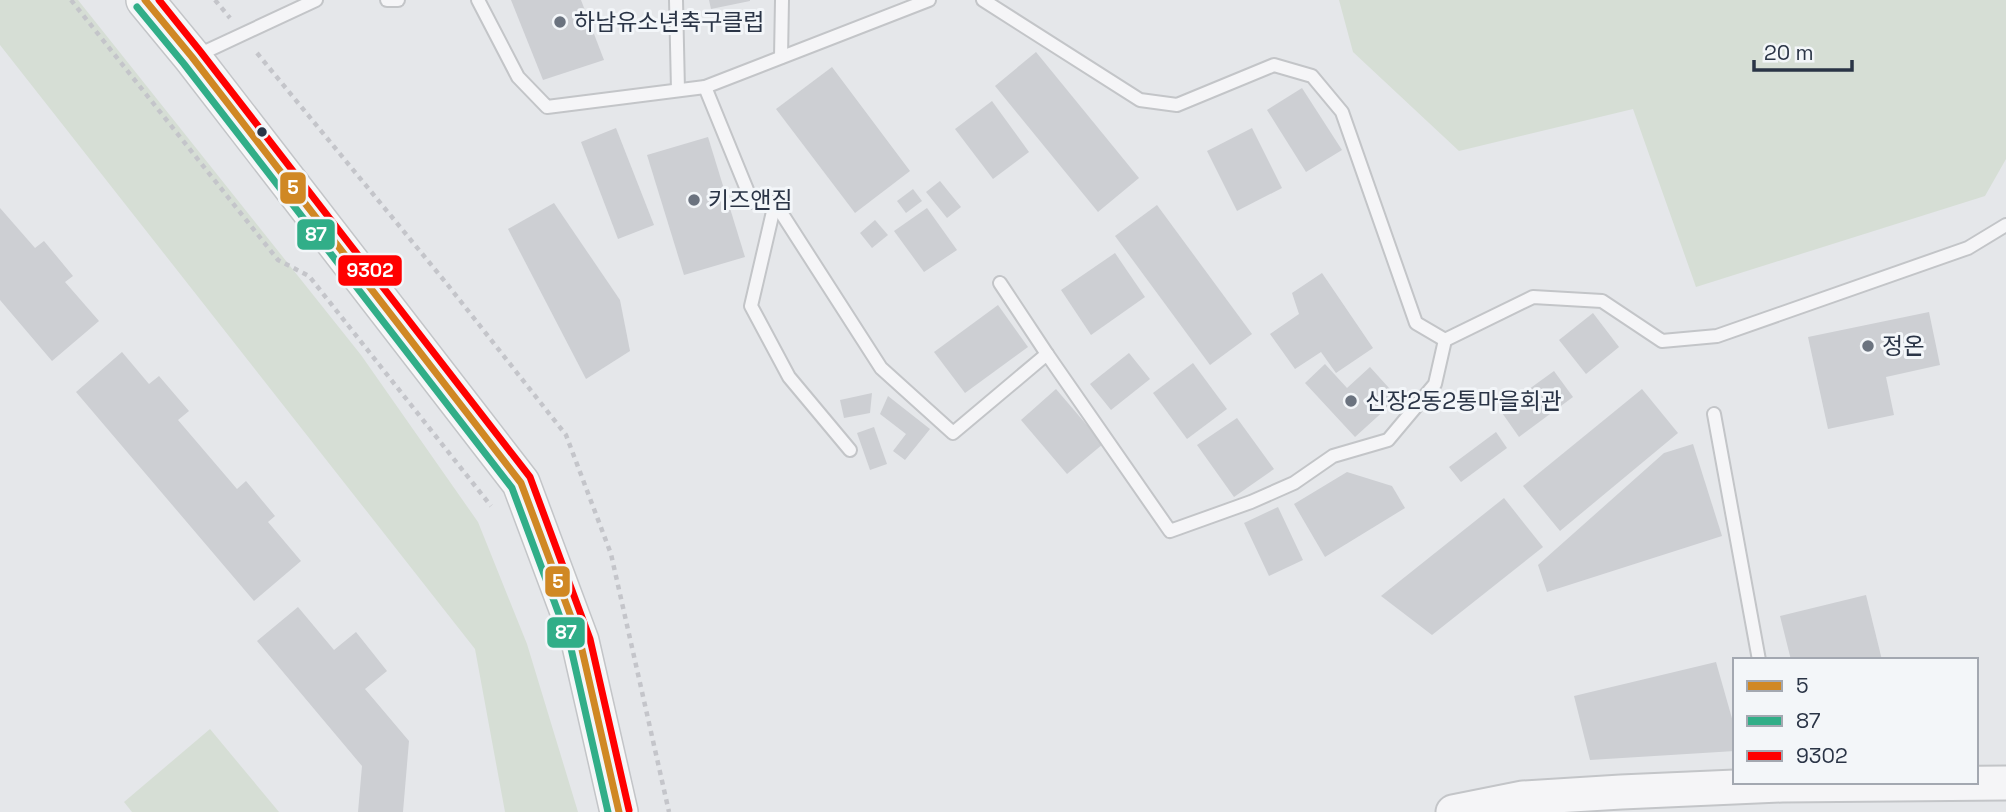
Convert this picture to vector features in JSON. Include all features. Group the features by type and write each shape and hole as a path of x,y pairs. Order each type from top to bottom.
{"main road":[{"path":"145,0 522,483 580,641 620,812"}],"street":[{"path":"1978,783 2006,783"},
{"path":"1453,812 1523,798 1765,784"}],"lane":[{"path":"192,57 316,0"},
{"path":"387,0 398,0"},
{"path":"478,0 517,77 547,107 705,87 929,0"},
{"path":"676,0 678,90"},
{"path":"781,57 782,0"},
{"path":"984,0 1140,100 1177,105 1274,65 1312,76 1342,112 1416,323 1445,340"},
{"path":"705,87 752,202 775,203"},
{"path":"775,203 881,368 953,433 1046,354"},
{"path":"775,203 751,306 789,377 850,450"},
{"path":"1445,340 1533,297 1602,301 1662,341 1717,336 1968,248 2006,225"},
{"path":"1000,283 1046,354 1170,531 1251,502 1294,483 1333,456 1388,440 1435,384 1445,340"},
{"path":"1714,414 1759,658"}],"path":[{"path":"71,0 278,260 309,276 491,507"}],"shaded area":[{"path":"0,0 78,0 361,355 478,522 527,644 578,812 505,812 475,649 0,45"},
{"path":"1339,0 2006,0 2006,159 1985,196 1696,287 1633,109 1459,151 1353,52"},
{"path":"210,729 279,812 132,812 124,802"}],"building":[{"path":"511,0 581,0 604,60 543,80"},
{"path":"709,0 750,0 750,1 711,9"},
{"path":"1036,52 1139,178 1098,212 995,86"},
{"path":"832,67 910,171 855,213 776,109"},
{"path":"1302,88 1342,150 1306,172 1267,110"},
{"path":"992,101 1029,152 993,179 955,129"},
{"path":"616,128 654,225 618,239 581,142"},
{"path":"1252,128 1282,188 1237,211 1207,151"},
{"path":"708,137 745,257 684,275 647,155"},
{"path":"940,181 961,207 947,218 926,192"},
{"path":"913,189 922,201 906,213 897,201"},
{"path":"554,203 620,300 630,351 586,379 508,229"},
{"path":"1157,205 1252,334 1210,365 1115,236"},
{"path":"0,208 35,248 44,241 73,276 65,282 99,321 52,361 0,300"},
{"path":"927,208 957,250 924,272 894,231"},
{"path":"875,220 888,235 872,248 860,233"},
{"path":"1115,253 1145,297 1091,335 1061,290"},
{"path":"1322,273 1373,348 1336,373 1321,352 1295,369 1270,334 1299,314 1292,293"},
{"path":"998,305 1028,347 965,393 934,352"},
{"path":"1929,312 1940,365 1886,377 1894,415 1828,429 1808,337"},
{"path":"1593,313 1619,347 1586,374 1559,340"},
{"path":"122,352 149,384 159,376 189,411 178,420 237,489 246,481 275,516 268,522 301,561 254,601 76,392"},
{"path":"1129,353 1150,379 1111,410 1090,384"},
{"path":"1193,363 1227,409 1187,439 1153,393"},
{"path":"1325,364 1347,388 1370,367 1398,398 1355,437 1305,383"},
{"path":"1554,371 1573,397 1519,437 1500,410"},
{"path":"1056,389 1103,444 1067,474 1021,420"},
{"path":"1642,389 1678,433 1560,531 1523,486"},
{"path":"872,393 870,413 844,418 840,400"},
{"path":"888,396 930,429 905,460 893,451 906,434 880,414"},
{"path":"1237,418 1274,469 1234,497 1197,445"},
{"path":"874,427 887,464 870,470 857,433"},
{"path":"1496,432 1507,448 1461,482 1449,467"},
{"path":"1693,444 1722,536 1547,592 1538,565 1664,453"},
{"path":"1347,472 1392,486 1405,508 1325,557 1294,504"},
{"path":"1504,498 1543,547 1432,635 1381,596"},
{"path":"1278,507 1303,560 1269,576 1244,523"},
{"path":"1866,595 1882,658 1790,658 1780,616"},
{"path":"298,607 334,650 356,632 387,671 365,689 409,741 403,812 358,812 362,766 257,641"},
{"path":"1716,662 1733,722 1733,751 1590,760 1574,696"}],"transit line":[{"name":"5","path":"145,0 521,483 580,641 619,812"},
{"name":"9302","path":"159,0 530,477 590,639 629,810"},
{"name":"87","path":"137,7 512,488 570,644 608,812"}],"place":[{"name":"하남유소년축구클럽","path":"560,22"},
{"name":"키즈앤짐","path":"694,200"},
{"name":"정온","path":"1868,346"},
{"name":"신장2동2통마을회관","path":"1351,401"}]}
